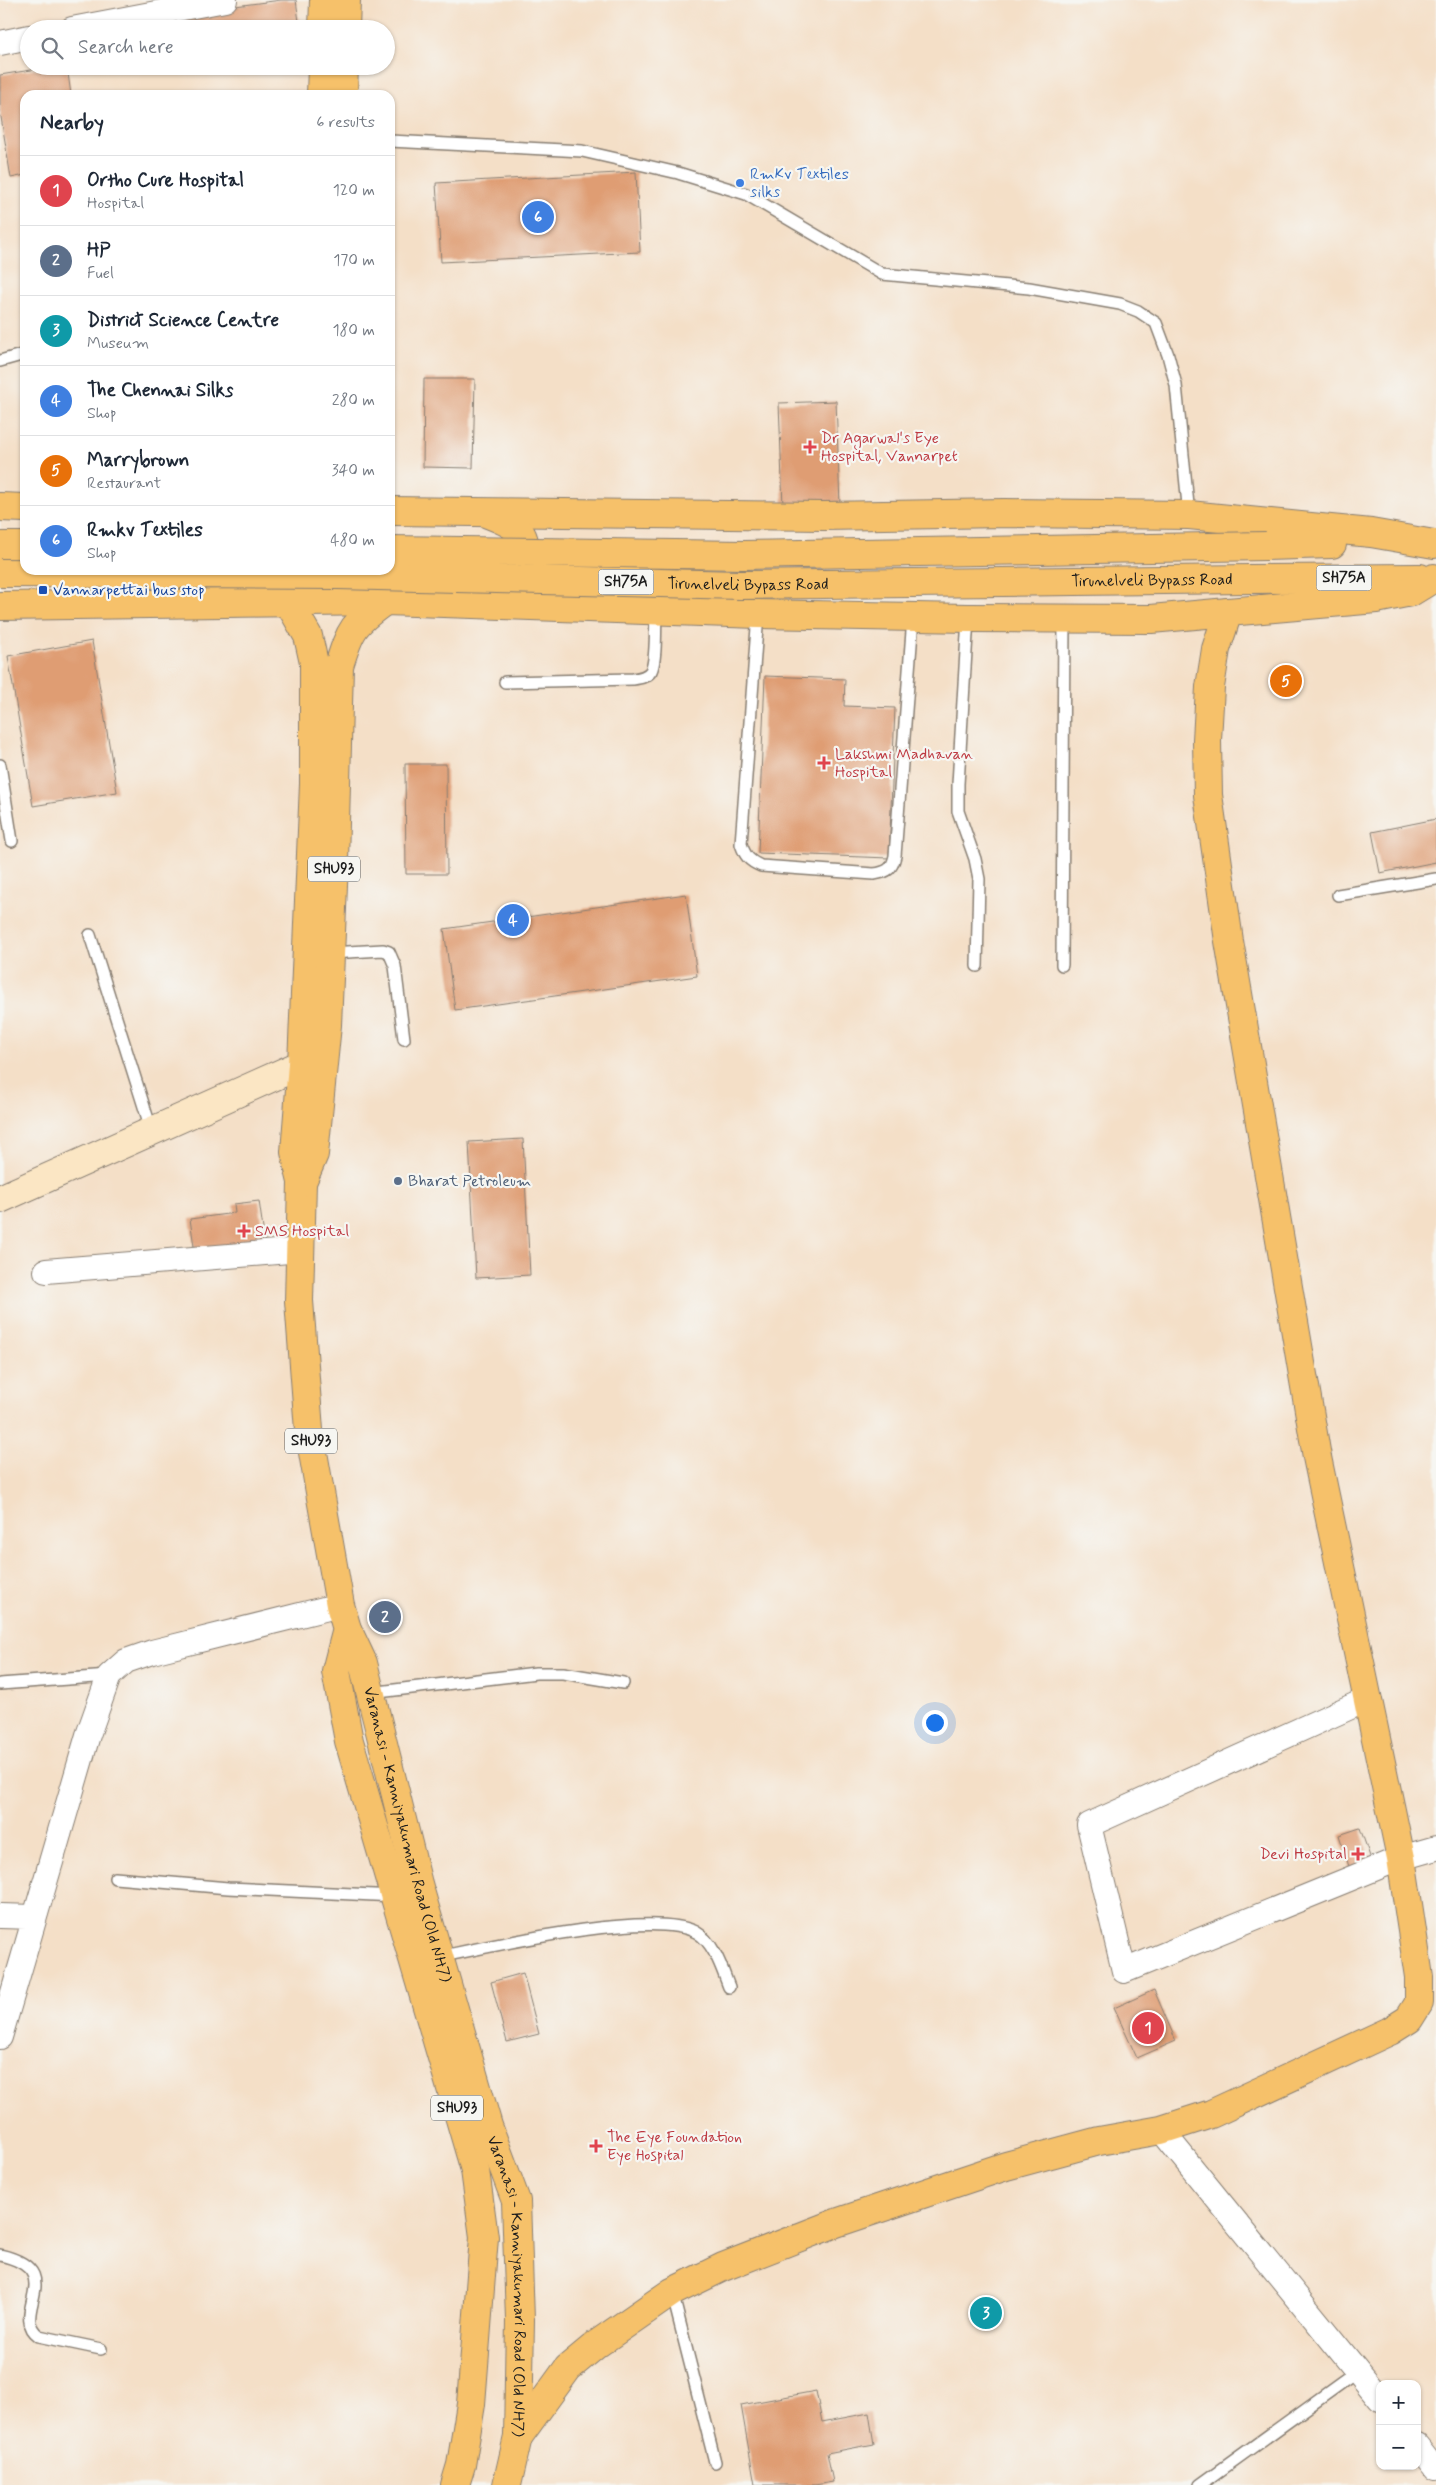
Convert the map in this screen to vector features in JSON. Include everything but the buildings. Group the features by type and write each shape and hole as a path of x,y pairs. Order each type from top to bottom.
{"main road":[{"path":"323,20 324,0"},
{"path":"345,20 346,0"},
{"path":"321,90 322,75"},
{"path":"343,90 344,75"},
{"path":"0,507 20,508"},
{"path":"395,510 484,513 824,516 1004,513 1189,515 1371,533 1435,544"},
{"path":"484,513 516,527 526,540 525,587 491,604"},
{"name":"Tirunelveli Bypass Road","path":"395,550 744,555 1435,544"},
{"path":"0,546 20,546"},
{"name":"Tirunelveli Bypass Road","path":"0,573 20,573"},
{"path":"106,575 107,588 116,598 135,606"},
{"name":"Tirunelveli Bypass Road","path":"338,575 740,585 1251,578 1435,578"},
{"path":"0,606 135,606 385,601 913,618 1151,619 1376,599 1411,592 1435,578"},
{"name":"Varanasi - Kanniyakumari Road (Old NH7)","path":"302,1182 314,1154 327,1025 339,666 346,640 358,621 385,601"},
{"name":"Varanasi - Kanniyakumari Road (Old NH7)","path":"289,602 308,636 314,664 314,784 302,1064 295,1152 302,1182 299,1301 310,1430 343,1617 364,1663 370,1693 439,1957 488,2126 516,2201 520,2320 518,2437 507,2485"},
{"path":"518,2437 568,2368 597,2344 672,2292 723,2267 936,2188 1006,2166 1098,2141 1161,2130 1210,2114 1390,2031 1428,2004 1419,1977 1401,1858 1316,1447 1229,941 1208,795 1207,740 1210,686 1216,649 1228,612"},
{"name":"Varanasi - Kanniyakumari Road (Old NH7)","path":"343,1617 336,1670 349,1741 475,2170 484,2237 471,2404 461,2465 455,2485"}],"street":[{"path":"119,20 225,0"},
{"path":"0,43 20,39"},
{"path":"0,1199 302,1064"},
{"path":"46,1271 301,1250"},
{"path":"0,2037 88,1734 109,1676 126,1661 152,1652 343,1617"},
{"path":"1368,1699 1089,1825 1124,1971 1401,1858 1436,1848"},
{"path":"0,1916 35,1917"},
{"path":"1161,2130 1376,2394"},
{"path":"1421,2451 1436,2470"}],"lane":[{"path":"395,141 582,151 639,164 678,173 746,194 882,274 1029,288 1120,304 1138,311 1156,324 1168,355 1176,385 1189,515"},
{"path":"0,361 20,355"},
{"path":"504,682 633,679 644,677 651,672 653,662 656,610"},
{"path":"758,614 741,844 745,856 761,866 874,874 886,872 892,867 895,856 913,618"},
{"path":"968,618 958,811 975,859 979,879 977,966"},
{"path":"1062,965 1064,618"},
{"path":"0,765 12,841"},
{"path":"1338,894 1436,879"},
{"path":"90,935 152,1132"},
{"path":"330,953 382,950 389,952 395,966 404,1039"},
{"path":"370,1693 536,1673 563,1673 623,1683"},
{"path":"0,1684 109,1676"},
{"path":"115,1878 228,1888 395,1896"},
{"path":"439,1957 515,1941 589,1930 638,1925 674,1926 697,1932 714,1952 729,1987"},
{"path":"0,2255 24,2262 32,2270 35,2284 29,2322 32,2331 39,2336 101,2349"},
{"path":"672,2292 715,2462"},
{"path":"1200,2485 1358,2371"}],"place":[{"name":"RmKv Textiles silks","path":"740,183"},
{"name":"Rmkv Textiles","path":"538,217"},
{"name":"Dr Agarwal's Eye Hospital, Vannarpet","path":"810,447"},
{"name":"Vannarpettai bus stop","path":"43,590"},
{"name":"Marrybrown","path":"1286,681"},
{"name":"Lakshmi Madhavan Hospital","path":"824,763"},
{"name":"The Chennai Silks","path":"513,920"},
{"name":"Bharat Petroleum","path":"398,1181"},
{"name":"SMS Hospital","path":"244,1231"},
{"name":"HP","path":"385,1617"},
{"name":"Devi Hospital","path":"1358,1854"},
{"name":"Ortho Cure Hospital","path":"1148,2028"},
{"name":"The Eye Foundation Eye Hospital","path":"596,2146"},
{"name":"District Science Centre","path":"986,2313"}]}
